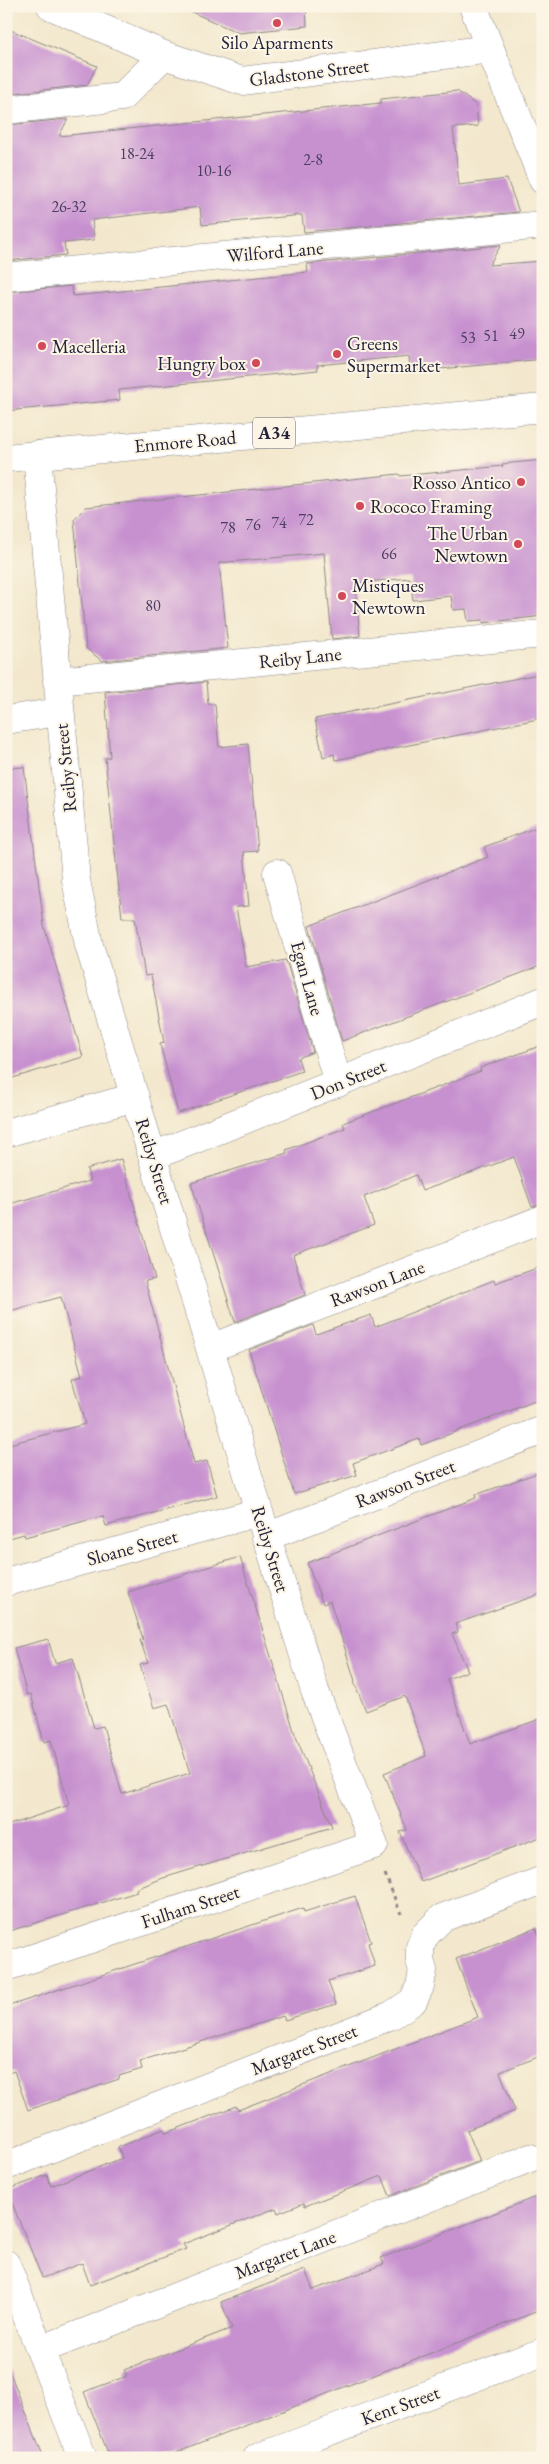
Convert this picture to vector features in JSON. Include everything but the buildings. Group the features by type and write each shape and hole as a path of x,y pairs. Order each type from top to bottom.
{"main road":[{"name":"Gladstone Street","path":"51,6 164,55 242,81 490,49"},
{"path":"473,6 543,180"},
{"path":"6,110 122,97 164,55"},
{"name":"Wilford Lane","path":"6,277 543,225"},
{"name":"Enmore Road","path":"6,458 543,408"},
{"name":"Reiby Street","path":"37,455 76,880 89,945 315,1691 374,1845"},
{"name":"Reiby Lane","path":"57,681 543,634"},
{"path":"6,720 60,712"},
{"name":"Egan Lane","path":"277,873 338,1082"},
{"name":"Don Street","path":"153,1156 543,1001"},
{"path":"6,1133 135,1097"},
{"name":"Rawson Lane","path":"211,1348 543,1219"},
{"name":"Rawson Street","path":"263,1524 543,1430"},
{"name":"Sloane Street","path":"6,1582 263,1524"},
{"name":"Fulham Street","path":"6,1967 374,1845"},
{"name":"Margaret Street","path":"6,2166 392,2015 412,2001 420,1986 423,1970 420,1961 420,1947 425,1934 442,1918 543,1880"},
{"name":"Margaret Lane","path":"40,2350 530,2158"},
{"path":"6,2264 83,2458"},
{"name":"Kent Street","path":"269,2456 543,2352"}],"path":[{"path":"384,1871 403,1918"}],"place":[{"name":"Silo Aparments","path":"277,23"},
{"name":"Macelleria","path":"42,346"},
{"name":"Greens Supermarket","path":"337,354"},
{"name":"Hungry box","path":"256,363"},
{"name":"Rosso Antico","path":"521,482"},
{"name":"Rococo Framing","path":"360,506"},
{"name":"The Urban Newtown","path":"518,544"},
{"name":"Mistiques Newtown","path":"342,596"}]}
